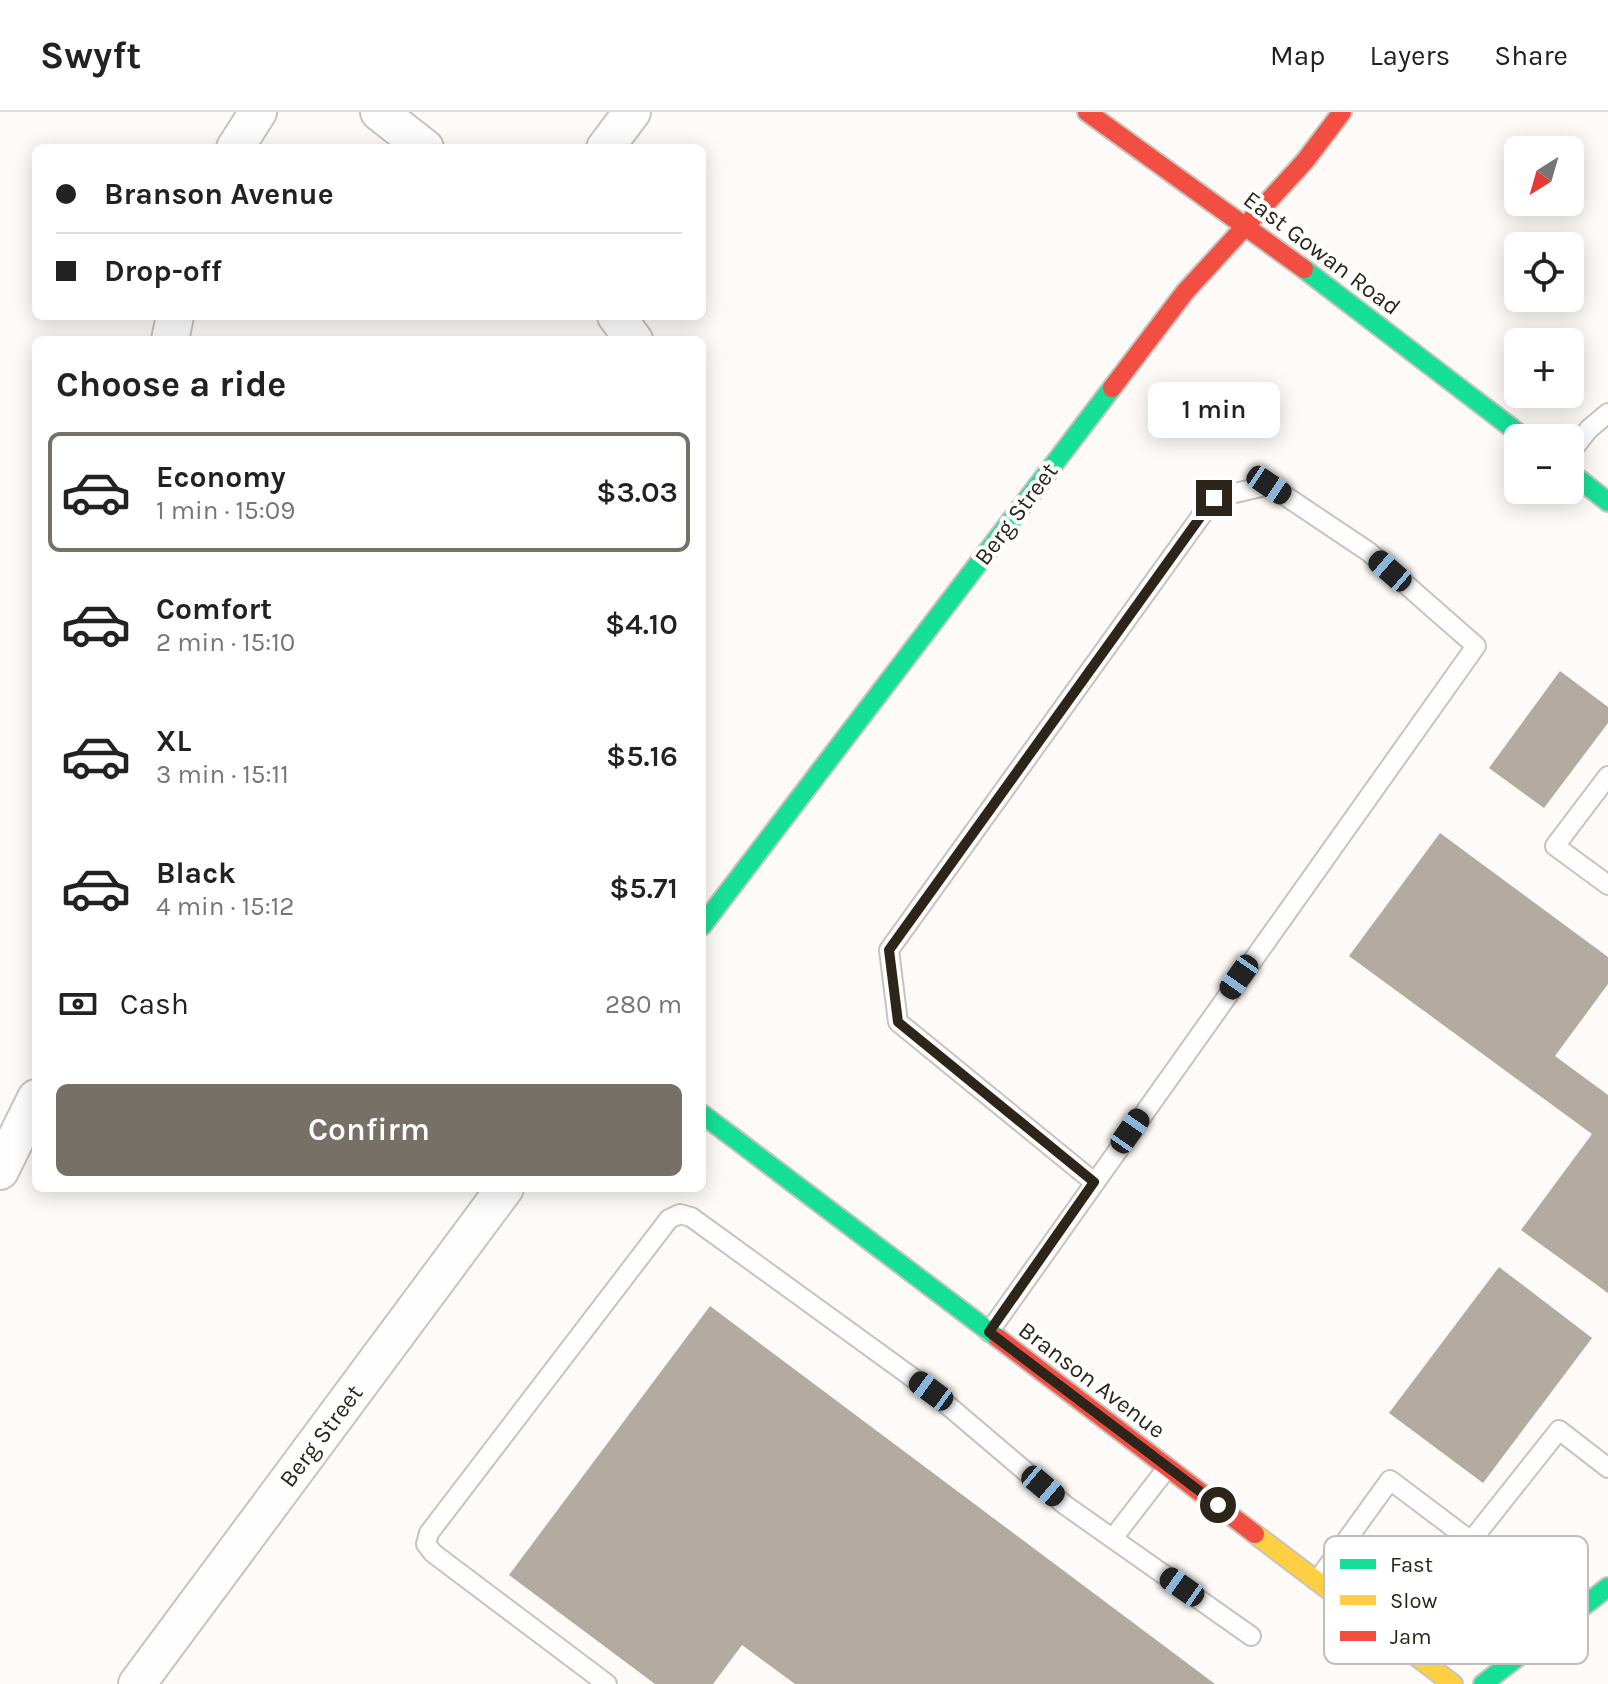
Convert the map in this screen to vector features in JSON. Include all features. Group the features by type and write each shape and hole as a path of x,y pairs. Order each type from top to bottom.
{"street":[{"path":"238,144 258,112"},
{"path":"379,112 420,144"},
{"path":"608,144 632,112"},
{"name":"East Gowan Road","path":"1087,112 1246,225 1507,424"},
{"name":"Berg Street","path":"706,921 1185,292 1305,161 1342,112"},
{"path":"1584,483 1608,502"},
{"path":"0,1171 32,1106"},
{"name":"Branson Avenue","path":"706,1117 1324,1586"},
{"name":"Berg Street","path":"137,1684 502,1192"},
{"path":"1588,1603 1608,1587"},
{"name":"Branson Avenue","path":"1427,1664 1453,1684"},
{"path":"1483,1684 1509,1664"}],"lane":[{"path":"1584,435 1608,413"},
{"path":"989,1332 1476,646 1369,552 1269,485 1214,498 889,950 898,1022 1094,1182"},
{"path":"1608,776 1555,846 1608,885"},
{"path":"607,1684 433,1553 426,1544 429,1533 669,1219 680,1214 691,1217 931,1391 1065,1505 1251,1636"},
{"path":"1475,1536 1559,1430 1608,1468"},
{"path":"1113,1538 1168,1467"},
{"path":"1350,1536 1390,1480 1464,1536"},
{"path":"1317,1581 1324,1571"}],"building":[{"path":"1560,671 1608,707 1608,723 1544,808 1489,768"},
{"path":"1440,833 1608,957 1608,984 1555,1056 1608,1095 1608,1293 1521,1230 1592,1134 1349,956"},
{"path":"1499,1267 1592,1338 1483,1483 1389,1413"},
{"path":"710,1306 1215,1684 795,1684 742,1645 713,1684 655,1684 509,1575"}],"traffic: fast":[{"path":"1304,269 1507,424"},
{"path":"706,921 1112,388"},
{"path":"1584,483 1608,502"},
{"path":"706,1117 998,1338"},
{"path":"1588,1603 1608,1587"},
{"path":"1483,1684 1509,1664"}],"traffic: slow":[{"path":"1255,1534 1324,1586"},
{"path":"1427,1664 1453,1684"}],"traffic: jam":[{"path":"1087,112 1304,269"},
{"path":"1112,388 1185,292 1305,161 1342,112"},
{"path":"998,1338 1255,1534"}],"route":[{"path":"1214,498 889,950 898,1022 1094,1182 989,1332 1218,1505"}]}
